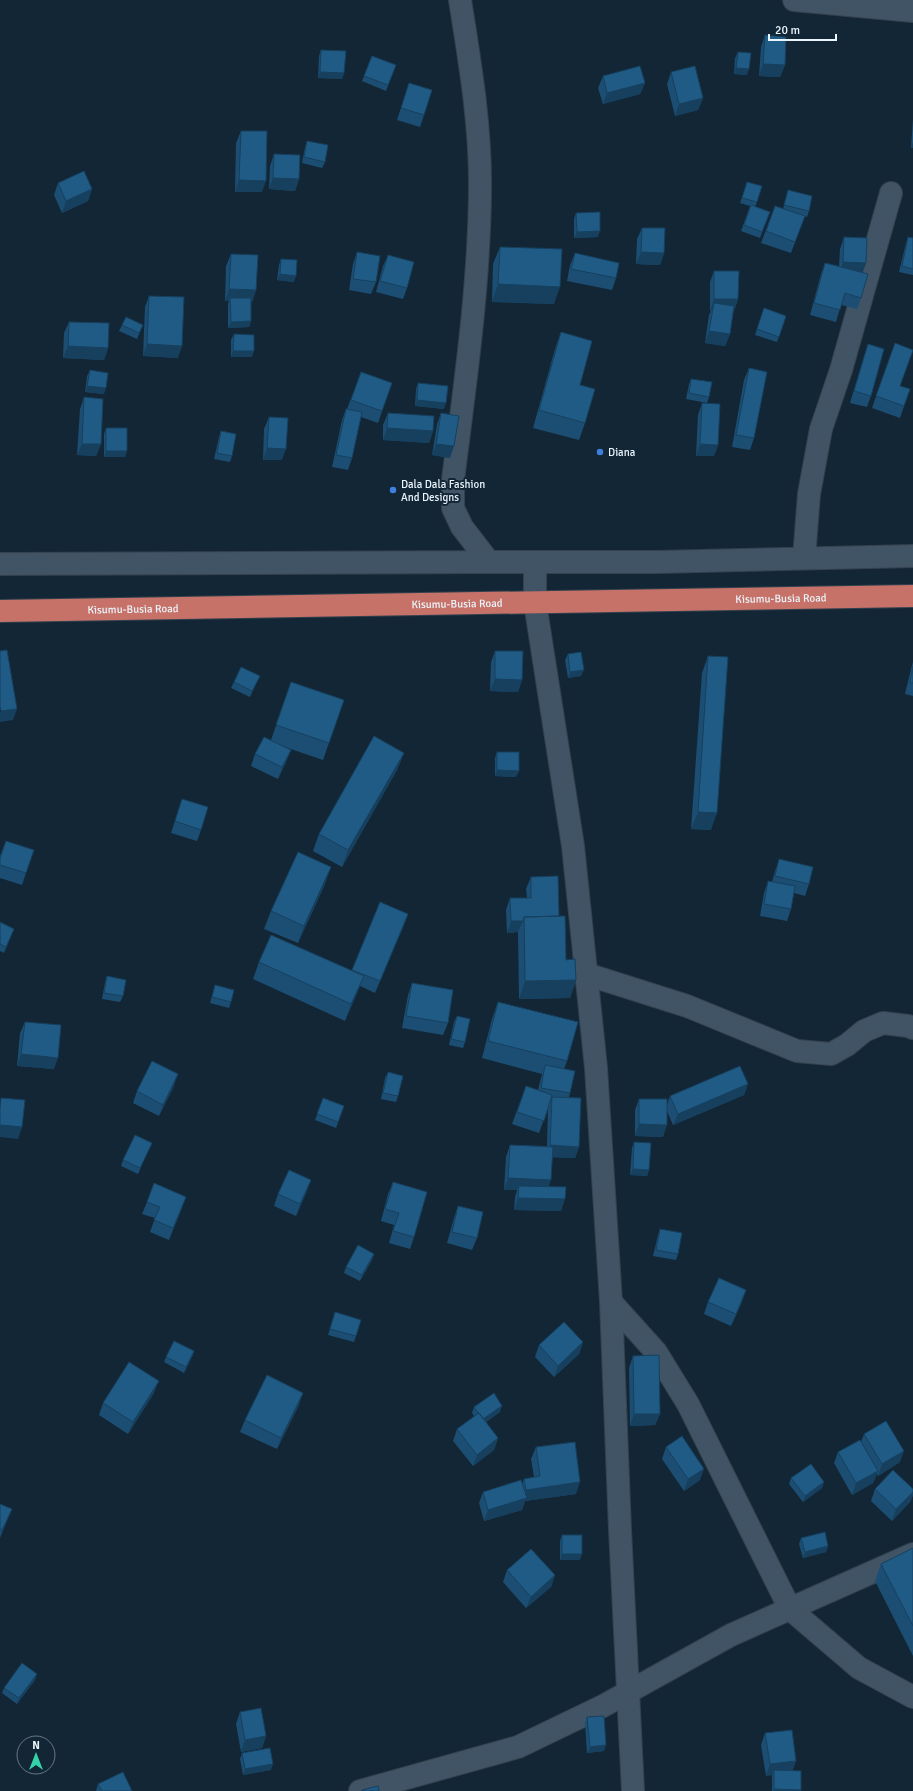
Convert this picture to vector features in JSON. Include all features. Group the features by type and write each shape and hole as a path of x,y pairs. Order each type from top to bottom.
{"highway":[{"name":"Kisumu-Busia Road","path":"0,611 913,596"}],"street":[{"path":"460,0 475,94 480,191 475,301 453,480 453,508 462,528 489,562"},
{"path":"794,0 913,11"},
{"path":"804,558 809,494 821,429 841,370 891,193"},
{"path":"0,564 535,563 913,556"},
{"path":"535,563 535,603 572,846 596,1068 612,1302 620,1538 633,1791"},
{"path":"586,974 687,1006 797,1051 831,1054 847,1045 864,1031 883,1023 913,1028"},
{"path":"612,1302 656,1352 688,1404 790,1609 859,1668 913,1697"},
{"path":"360,1791 518,1747 596,1709 731,1634 913,1554"}],"building":[{"path":"765,35 786,37 785,65 763,64"},
{"path":"321,50 346,51 344,73 320,72"},
{"path":"738,52 751,53 749,69 736,68"},
{"path":"372,56 396,65 388,85 364,76"},
{"path":"640,66 645,83 607,93 603,76"},
{"path":"695,66 703,98 679,104 671,72"},
{"path":"409,83 432,90 424,115 401,108"},
{"path":"241,131 267,131 266,181 239,180"},
{"path":"307,141 328,145 325,162 304,157"},
{"path":"274,154 300,155 299,179 273,178"},
{"path":"84,171 92,189 66,201 58,183"},
{"path":"747,182 762,186 757,202 742,198"},
{"path":"788,190 812,196 809,211 784,205"},
{"path":"751,205 770,212 762,232 744,225"},
{"path":"775,206 805,216 795,242 766,231"},
{"path":"600,212 600,231 577,232 576,213"},
{"path":"642,228 665,228 664,253 641,252"},
{"path":"844,237 867,238 866,263 843,262"},
{"path":"908,237 913,238 913,269 902,266"},
{"path":"500,247 562,249 560,287 498,284"},
{"path":"357,252 380,256 376,282 353,279"},
{"path":"575,253 619,263 616,278 571,269"},
{"path":"231,254 258,255 256,290 229,289"},
{"path":"388,255 414,262 407,288 380,281"},
{"path":"281,259 297,260 296,276 280,274"},
{"path":"825,263 868,274 861,298 845,293 840,310 814,303"},
{"path":"714,271 739,271 738,299 714,299"},
{"path":"149,296 184,297 182,346 147,344"},
{"path":"230,298 251,298 251,321 231,322"},
{"path":"714,303 734,306 730,334 709,331"},
{"path":"764,308 786,316 779,337 757,329"},
{"path":"126,317 143,325 139,333 122,325"},
{"path":"69,322 109,323 108,348 68,346"},
{"path":"561,332 592,341 580,385 595,389 585,423 539,410"},
{"path":"234,334 254,335 254,351 233,351"},
{"path":"895,343 913,350 900,386 910,389 904,406 876,396"},
{"path":"868,344 884,349 871,396 854,391"},
{"path":"749,368 767,372 754,438 736,435"},
{"path":"90,370 108,373 106,388 87,386"},
{"path":"361,372 392,383 382,411 351,400"},
{"path":"691,379 712,382 709,397 689,393"},
{"path":"418,383 448,386 446,403 417,400"},
{"path":"84,397 103,399 101,444 82,444"},
{"path":"702,403 720,404 718,445 700,444"},
{"path":"346,409 362,412 352,458 336,455"},
{"path":"388,413 434,416 433,431 387,428"},
{"path":"441,413 459,416 454,446 436,444"},
{"path":"269,417 288,418 286,449 267,448"},
{"path":"106,428 127,428 127,451 106,451"},
{"path":"221,431 236,434 232,456 217,453"},
{"path":"7,650 17,709 1,711 0,651"},
{"path":"495,651 523,651 522,680 495,679"},
{"path":"581,652 584,670 570,672 568,654"},
{"path":"708,656 728,657 717,813 698,812"},
{"path":"913,666 913,683 910,683"},
{"path":"241,667 260,676 252,691 234,682"},
{"path":"291,682 344,700 329,743 276,725"},
{"path":"374,736 404,753 348,850 319,834"},
{"path":"264,737 291,750 282,767 255,754"},
{"path":"497,752 519,752 519,771 497,770"},
{"path":"182,799 208,807 201,830 175,821"},
{"path":"6,841 34,850 26,873 0,865 0,858"},
{"path":"298,852 331,867 304,926 271,911"},
{"path":"779,859 813,867 809,884 775,876"},
{"path":"558,876 559,916 524,917 523,921 511,921 510,898 531,898 531,877"},
{"path":"768,881 795,886 791,909 764,904"},
{"path":"380,902 408,914 380,981 352,970"},
{"path":"565,916 566,960 575,959 576,980 525,981 524,917"},
{"path":"0,922 14,929 6,947 0,944"},
{"path":"271,935 364,976 351,1004 259,962"},
{"path":"107,976 126,980 123,996 104,993"},
{"path":"412,983 453,990 448,1023 406,1016"},
{"path":"215,985 234,990 231,1002 212,997"},
{"path":"498,1002 578,1022 567,1061 488,1041"},
{"path":"457,1016 470,1019 465,1042 451,1039"},
{"path":"25,1022 61,1025 58,1058 21,1054"},
{"path":"152,1061 178,1074 163,1105 137,1091"},
{"path":"545,1065 575,1071 570,1093 541,1088"},
{"path":"740,1066 748,1084 678,1114 670,1096"},
{"path":"388,1072 403,1076 398,1096 383,1093"},
{"path":"526,1086 552,1095 544,1121 517,1112"},
{"path":"552,1097 581,1098 579,1147 550,1145"},
{"path":"1,1098 25,1100 22,1127 0,1125"},
{"path":"323,1098 344,1106 338,1122 317,1114"},
{"path":"639,1099 667,1099 667,1125 639,1124"},
{"path":"135,1135 152,1143 140,1168 123,1160"},
{"path":"634,1142 651,1143 649,1170 633,1169"},
{"path":"510,1145 553,1147 551,1180 508,1178"},
{"path":"289,1170 311,1180 300,1204 278,1194"},
{"path":"393,1182 427,1192 414,1237 393,1231 399,1213 385,1209"},
{"path":"154,1183 186,1197 173,1228 154,1220 160,1207 147,1202"},
{"path":"519,1186 566,1187 565,1199 518,1198"},
{"path":"458,1206 483,1212 477,1238 452,1232"},
{"path":"660,1229 682,1233 678,1254 656,1250"},
{"path":"358,1245 374,1254 362,1275 346,1267"},
{"path":"719,1278 746,1290 736,1314 708,1302"},
{"path":"335,1312 361,1320 356,1336 330,1329"},
{"path":"564,1322 583,1342 558,1366 539,1345"},
{"path":"174,1341 194,1351 186,1367 166,1357"},
{"path":"659,1355 660,1414 634,1414 633,1356"},
{"path":"129,1362 159,1381 133,1422 103,1403"},
{"path":"267,1375 303,1393 281,1438 245,1420"},
{"path":"494,1393 502,1406 483,1419 474,1407"},
{"path":"479,1413 498,1438 477,1455 457,1429"},
{"path":"886,1421 904,1451 882,1464 864,1434"},
{"path":"682,1436 704,1469 688,1479 666,1447"},
{"path":"860,1440 878,1471 856,1483 838,1452"},
{"path":"575,1442 580,1482 526,1490 524,1479 540,1476 536,1447"},
{"path":"811,1464 824,1482 805,1496 791,1478"},
{"path":"893,1470 913,1489 913,1492 896,1509 875,1489"},
{"path":"521,1480 527,1498 488,1510 483,1492"},
{"path":"0,1504 12,1509 2,1530 0,1529"},
{"path":"825,1532 828,1546 805,1552 801,1538"},
{"path":"562,1535 582,1535 582,1554 562,1554"},
{"path":"913,1548 913,1626 881,1564"},
{"path":"531,1549 555,1575 531,1597 507,1570"},
{"path":"22,1663 37,1674 19,1698 4,1688"},
{"path":"261,1708 266,1736 245,1740 240,1712"},
{"path":"604,1716 606,1745 590,1747 587,1717"},
{"path":"792,1730 796,1761 770,1764 765,1733"},
{"path":"270,1748 273,1764 245,1769 242,1753"},
{"path":"774,1770 801,1771 801,1790 774,1789"},
{"path":"123,1772 132,1791 102,1791 98,1784"},
{"path":"378,1786 379,1791 362,1791 362,1790"}],"place":[{"name":"Diana","path":"600,452"},
{"name":"Dala Dala Fashion And Designs","path":"393,490"}]}
